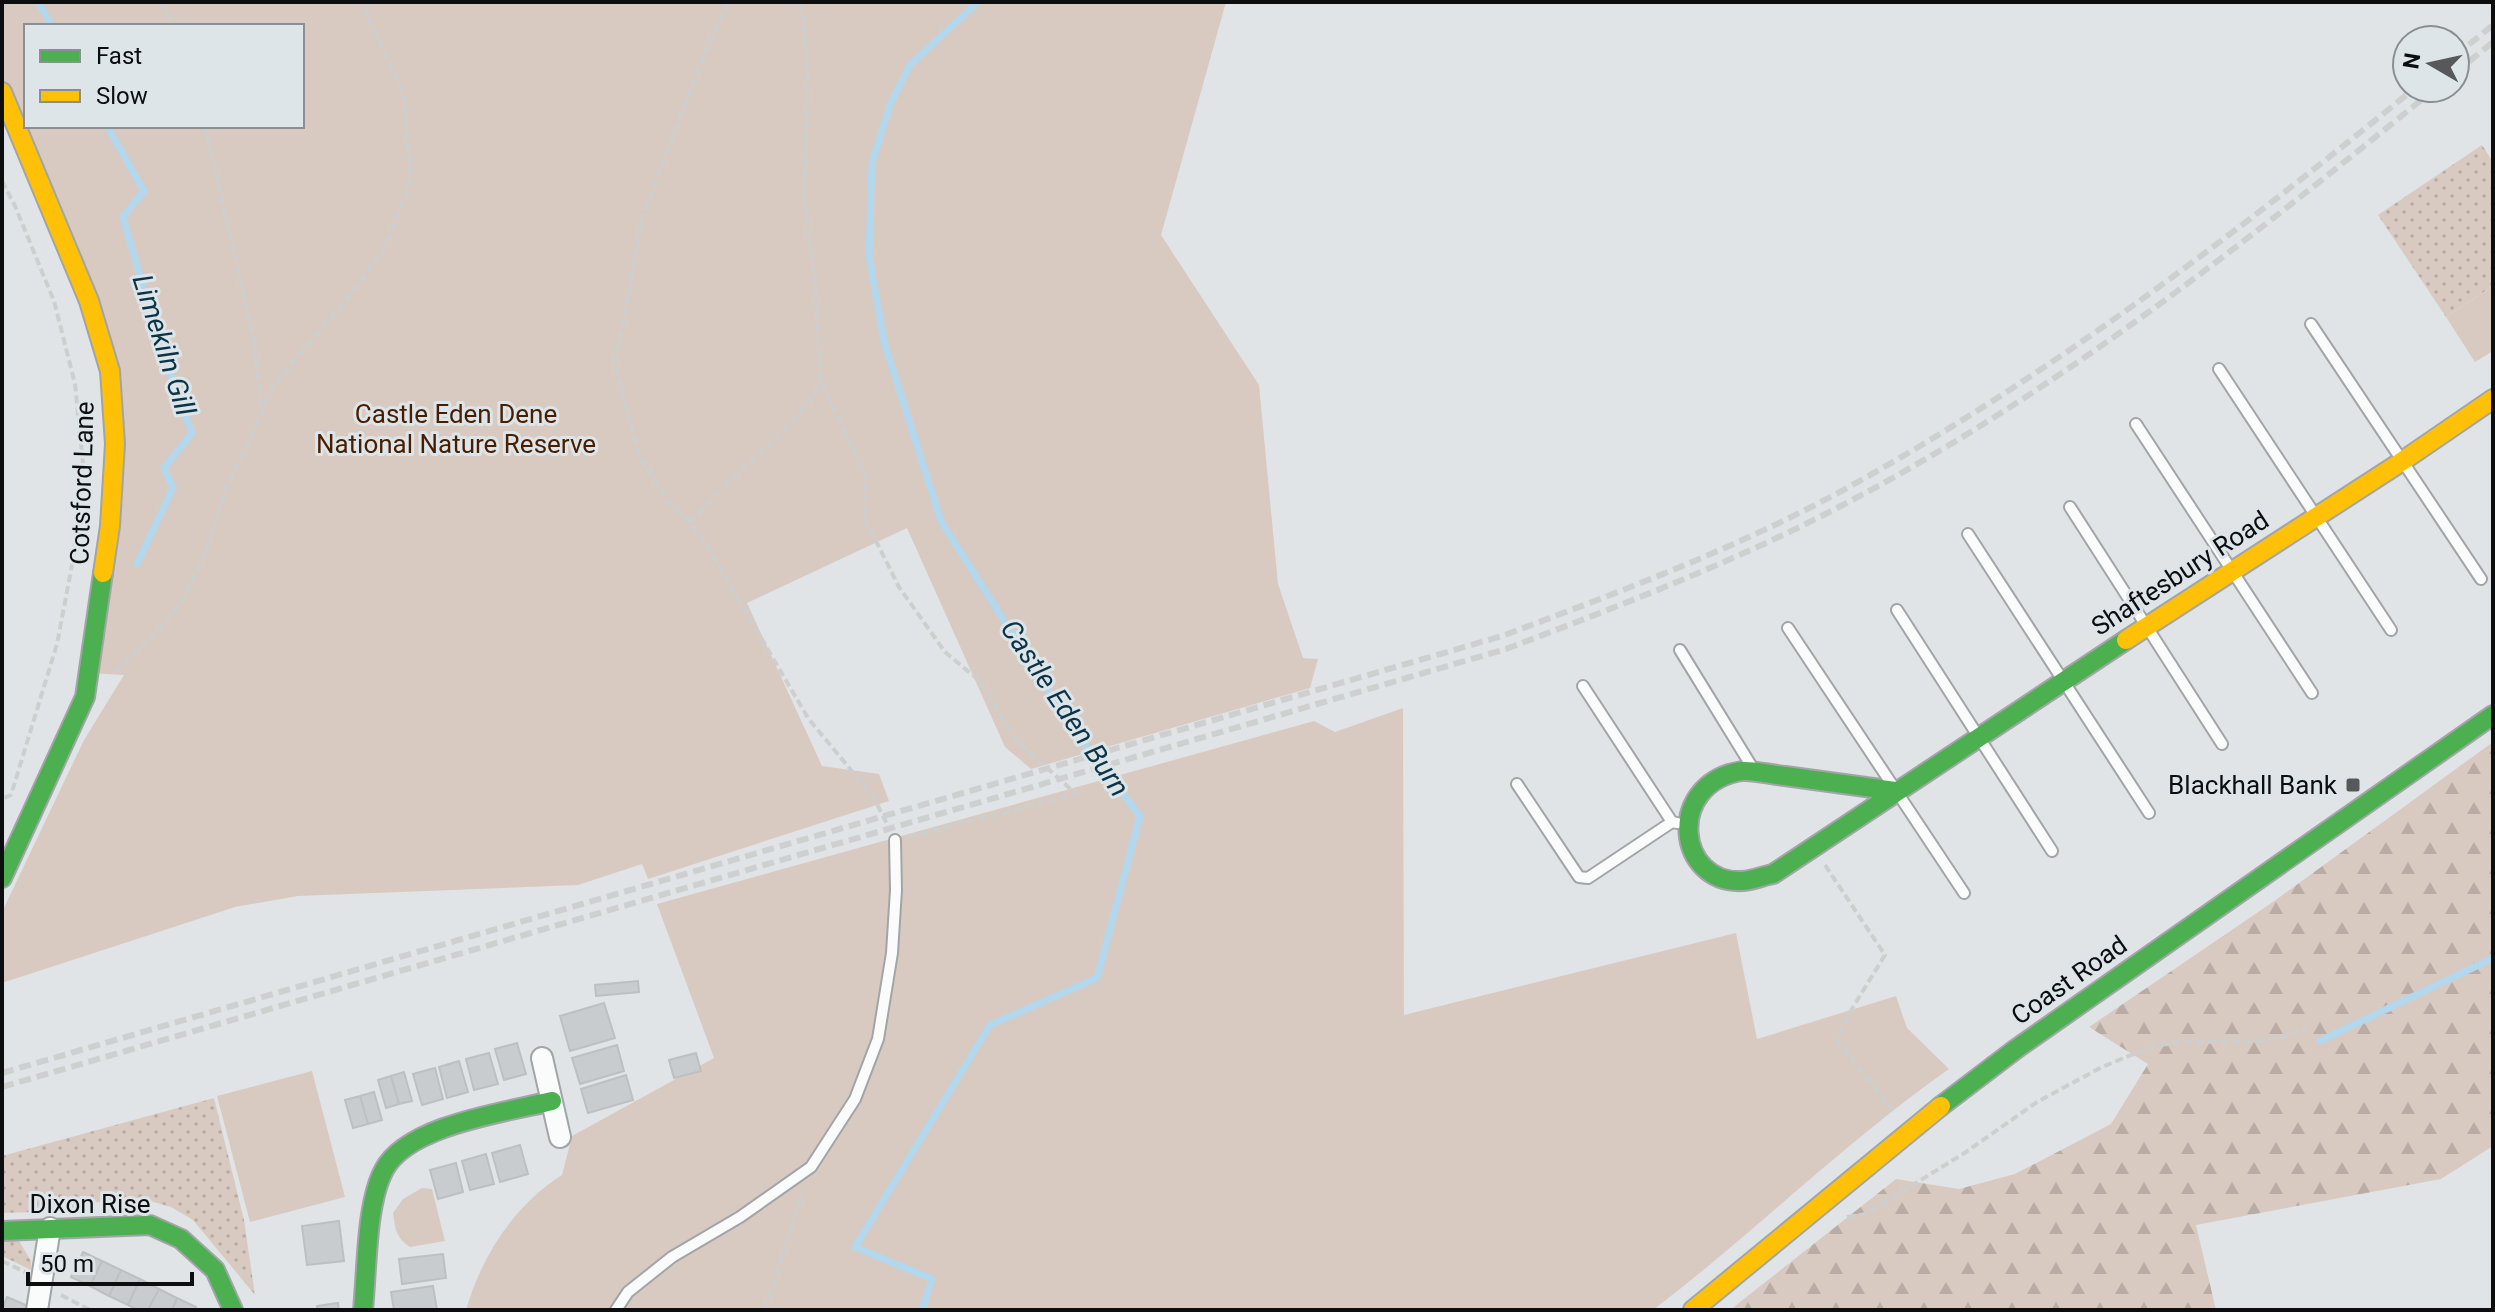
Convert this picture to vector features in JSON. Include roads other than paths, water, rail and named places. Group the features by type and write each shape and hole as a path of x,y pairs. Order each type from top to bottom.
{"street":[{"name":"Cotsford Lane","path":"2,92 89,301 110,371 115,444 110,526 85,697 2,878"},
{"name":"Shaftesbury Road","path":"1679,824 1698,862 1711,874 1740,883 1773,874 2493,399"},
{"name":"Coast Road","path":"1693,1310 1913,1127 2016,1049 2493,715"},
{"path":"1679,824 1706,783 1726,773 1755,772 1895,791"},
{"path":"542,1058 560,1137"},
{"path":"363,1310 376,1193 385,1166 419,1137 552,1101"},
{"name":"Dixon Rise","path":"2,1231 150,1225 181,1239 215,1270 233,1310"},
{"path":"37,1310 50,1228"}],"lane":[{"path":"2311,324 2481,579"},
{"path":"2219,369 2391,630"},
{"path":"2136,424 2312,693"},
{"path":"2070,507 2222,744"},
{"path":"1968,534 2149,813"},
{"path":"1897,610 2052,851"},
{"path":"1788,628 1964,893"},
{"path":"1680,650 1755,772"},
{"path":"1517,784 1579,877 1588,878 1679,824 1583,686"},
{"path":"616,1310 628,1292 672,1257 740,1217 811,1167 855,1099 878,1039 892,953 895,840"}],"waterway":[{"name":"Limekiln Gill","path":"38,2 51,24"},
{"name":"Castle Eden Burn","path":"922,1310 932,1279 855,1247 990,1025 1097,978 1140,816 1072,728 941,521 884,341 869,256 872,163 890,105 910,65 978,2"},
{"name":"Limekiln Gill","path":"108,128 144,191 123,217 163,355 192,433 164,468 173,488 137,564"},
{"path":"2320,1041 2493,958"}],"railway":[{"path":"2471,43 2493,25"},
{"path":"2471,60 2493,42"},
{"path":"2,1073 1502,636 1671,571 1836,494 1988,404 2206,252 2395,104"},
{"path":"2,1087 1506,649 1675,583 1839,507 1997,416 2222,258 2416,104"}],"place":[{"name":"Blackhall Bank","path":"2353,785"}],"park label":[{"name":"Castle Eden Dene National Nature Reserve","path":"456,429"}]}
